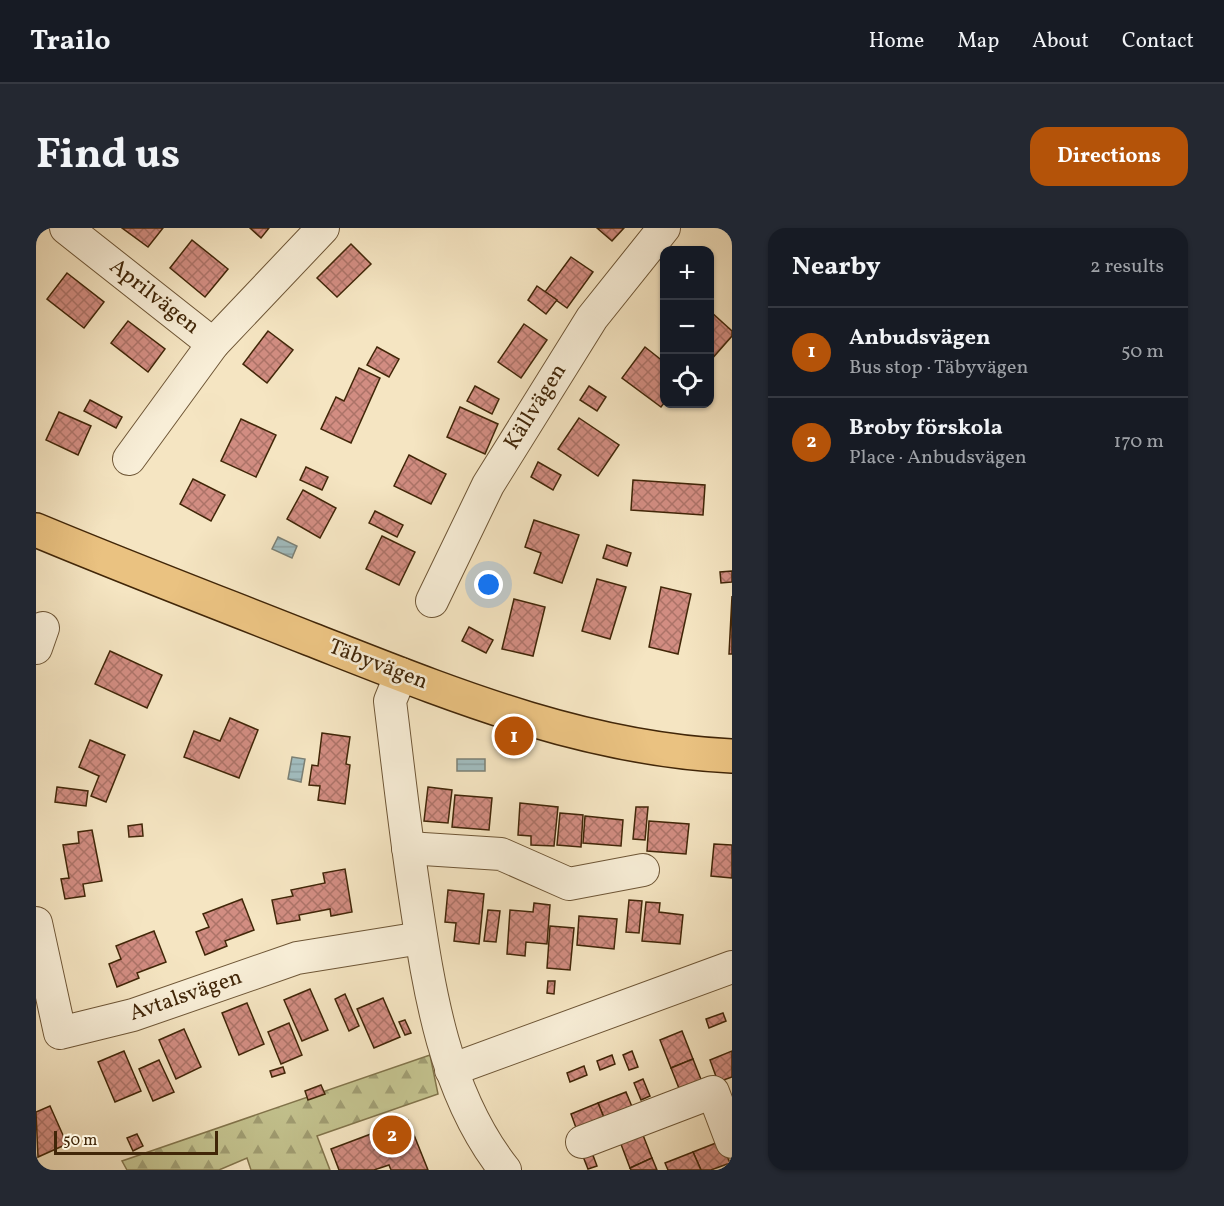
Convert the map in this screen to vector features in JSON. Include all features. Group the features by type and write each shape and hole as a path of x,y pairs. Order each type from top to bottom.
{"main road":[{"name":"Täbyvägen","path":"36,530 491,708 576,734 681,754 732,756"}],"street":[{"name":"Aprilvägen","path":"66,228 213,344"},
{"name":"Aprilvägen","path":"129,459 213,344 323,228"},
{"name":"Källvägen","path":"432,601 488,485 592,318 664,228"},
{"path":"401,674 390,701 421,938 437,1024 451,1070 465,1102 505,1170"},
{"path":"408,848 501,854 569,884 643,870"},
{"name":"Avtalsvägen","path":"36,923 60,1033 133,1015 297,958 421,938"},
{"path":"451,1070 732,967"},
{"path":"582,1142 722,1088 732,1142"}],"green space":[{"path":"430,1055 438,1094 317,1136 330,1170 251,1170 247,1158 219,1170 127,1170 122,1161"}],"water":[{"path":"278,537 297,546 292,558 272,549"},
{"path":"292,757 305,759 301,782 288,779"},
{"path":"457,759 485,759 485,771 457,771"}],"building":[{"path":"122,228 163,228 148,247"},
{"path":"250,228 269,228 261,238"},
{"path":"597,228 624,228 612,241"},
{"path":"192,240 228,269 205,297 170,268"},
{"path":"351,244 371,264 337,297 317,278"},
{"path":"571,257 593,272 567,308 545,292"},
{"path":"67,273 104,302 84,328 47,299"},
{"path":"537,286 557,300 546,314 528,300"},
{"path":"714,315 732,331 732,336 714,356"},
{"path":"128,321 165,349 148,372 111,343"},
{"path":"524,324 547,340 521,378 498,362"},
{"path":"268,331 293,350 267,383 243,364"},
{"path":"377,347 399,359 389,377 367,365"},
{"path":"645,347 660,359 660,406 622,378"},
{"path":"359,368 380,378 351,443 321,429 336,397 344,401"},
{"path":"475,386 499,399 492,414 467,401"},
{"path":"589,386 606,397 597,411 580,400"},
{"path":"90,400 122,417 116,428 84,411"},
{"path":"460,407 498,424 485,454 447,437"},
{"path":"59,412 91,426 78,455 46,440"},
{"path":"579,418 619,445 598,476 558,449"},
{"path":"241,419 276,435 256,477 221,461"},
{"path":"409,455 446,474 431,504 394,486"},
{"path":"538,462 561,475 553,490 531,477"},
{"path":"306,467 328,477 322,490 300,480"},
{"path":"193,479 225,495 211,521 180,504"},
{"path":"633,480 705,485 703,515 631,510"},
{"path":"303,490 336,508 320,538 287,519"},
{"path":"375,511 403,525 397,537 369,523"},
{"path":"534,520 579,535 562,583 534,573 541,553 525,547"},
{"path":"382,536 415,552 399,585 366,569"},
{"path":"607,545 631,553 627,566 603,558"},
{"path":"732,571 732,582 721,583 720,572"},
{"path":"597,579 626,587 610,639 582,631"},
{"path":"661,587 691,594 678,654 649,647"},
{"path":"732,596 732,654 729,654"},
{"path":"514,599 545,607 533,656 502,649"},
{"path":"469,627 493,640 486,653 462,641"},
{"path":"110,651 162,675 147,708 95,684"},
{"path":"230,718 258,730 239,778 184,757 194,731 220,741"},
{"path":"322,733 350,737 346,764 350,765 345,804 318,800 320,786 309,785 312,765 318,766"},
{"path":"90,740 125,755 106,802 91,796 99,776 79,767"},
{"path":"57,787 88,791 86,806 55,802"},
{"path":"428,787 452,790 448,823 424,821"},
{"path":"455,795 492,798 489,830 452,827"},
{"path":"520,803 558,807 554,846 531,845 531,836 518,835"},
{"path":"636,807 648,807 645,840 633,839"},
{"path":"560,813 583,815 581,847 557,845"},
{"path":"585,816 623,820 621,846 583,843"},
{"path":"649,821 689,824 686,854 647,851"},
{"path":"142,824 143,836 129,837 128,826"},
{"path":"92,830 102,881 83,884 85,896 65,899 61,879 69,878 63,845 79,843 78,832"},
{"path":"714,844 732,845 732,878 711,876"},
{"path":"345,869 352,912 331,916 330,909 299,915 300,920 277,924 272,900 293,896 291,890 325,883 323,873"},
{"path":"448,890 484,894 479,944 454,941 456,923 445,922"},
{"path":"242,899 254,930 225,941 227,946 205,955 196,932 209,927 203,914"},
{"path":"629,900 642,901 639,933 626,932"},
{"path":"646,902 660,903 659,912 683,915 680,944 642,941"},
{"path":"534,903 550,905 547,944 526,942 525,956 507,954 510,910 533,912"},
{"path":"488,910 500,911 496,942 484,941"},
{"path":"579,916 617,919 614,949 577,945"},
{"path":"550,926 574,928 570,970 547,968"},
{"path":"154,931 166,962 137,973 139,978 117,987 109,964 121,959 116,946"},
{"path":"548,981 555,981 554,994 547,993"},
{"path":"310,989 328,1030 302,1041 284,1000"},
{"path":"345,994 359,1026 349,1031 335,999"},
{"path":"383,998 400,1037 374,1048 357,1009"},
{"path":"247,1003 264,1044 239,1055 222,1013"},
{"path":"723,1013 726,1021 709,1028 706,1019"},
{"path":"405,1020 411,1033 405,1035 399,1022"},
{"path":"289,1023 302,1055 281,1064 268,1032"},
{"path":"184,1029 201,1067 176,1079 159,1040"},
{"path":"682,1031 693,1059 671,1068 660,1040"},
{"path":"124,1051 141,1091 115,1102 98,1062"},
{"path":"632,1051 638,1067 629,1070 623,1055"},
{"path":"732,1051 732,1077 718,1082 710,1060"},
{"path":"612,1055 615,1064 600,1070 597,1061"},
{"path":"693,1059 704,1087 682,1096 671,1068"},
{"path":"159,1060 174,1092 153,1101 139,1069"},
{"path":"584,1066 587,1075 570,1082 567,1073"},
{"path":"283,1067 285,1073 272,1077 270,1071"},
{"path":"643,1079 650,1096 641,1100 634,1083"},
{"path":"321,1085 325,1094 308,1100 305,1091"},
{"path":"626,1092 635,1114 607,1125 598,1103"},
{"path":"598,1103 607,1125 579,1136 571,1114"},
{"path":"50,1106 67,1144 38,1157 36,1112"},
{"path":"408,1120 428,1170 391,1170 389,1165 374,1170 339,1170 331,1149"},
{"path":"641,1130 652,1158 630,1168 619,1139"},
{"path":"137,1134 143,1146 133,1151 127,1138"},
{"path":"721,1141 730,1163 711,1170 701,1170 693,1152"},
{"path":"591,1150 597,1166 588,1169 582,1154"},
{"path":"693,1152 701,1170 668,1170 665,1163"},
{"path":"652,1158 657,1170 631,1170 630,1168"}],"place":[{"name":"Anbudsvägen","path":"514,736"},
{"name":"Broby förskola","path":"392,1135"}]}
